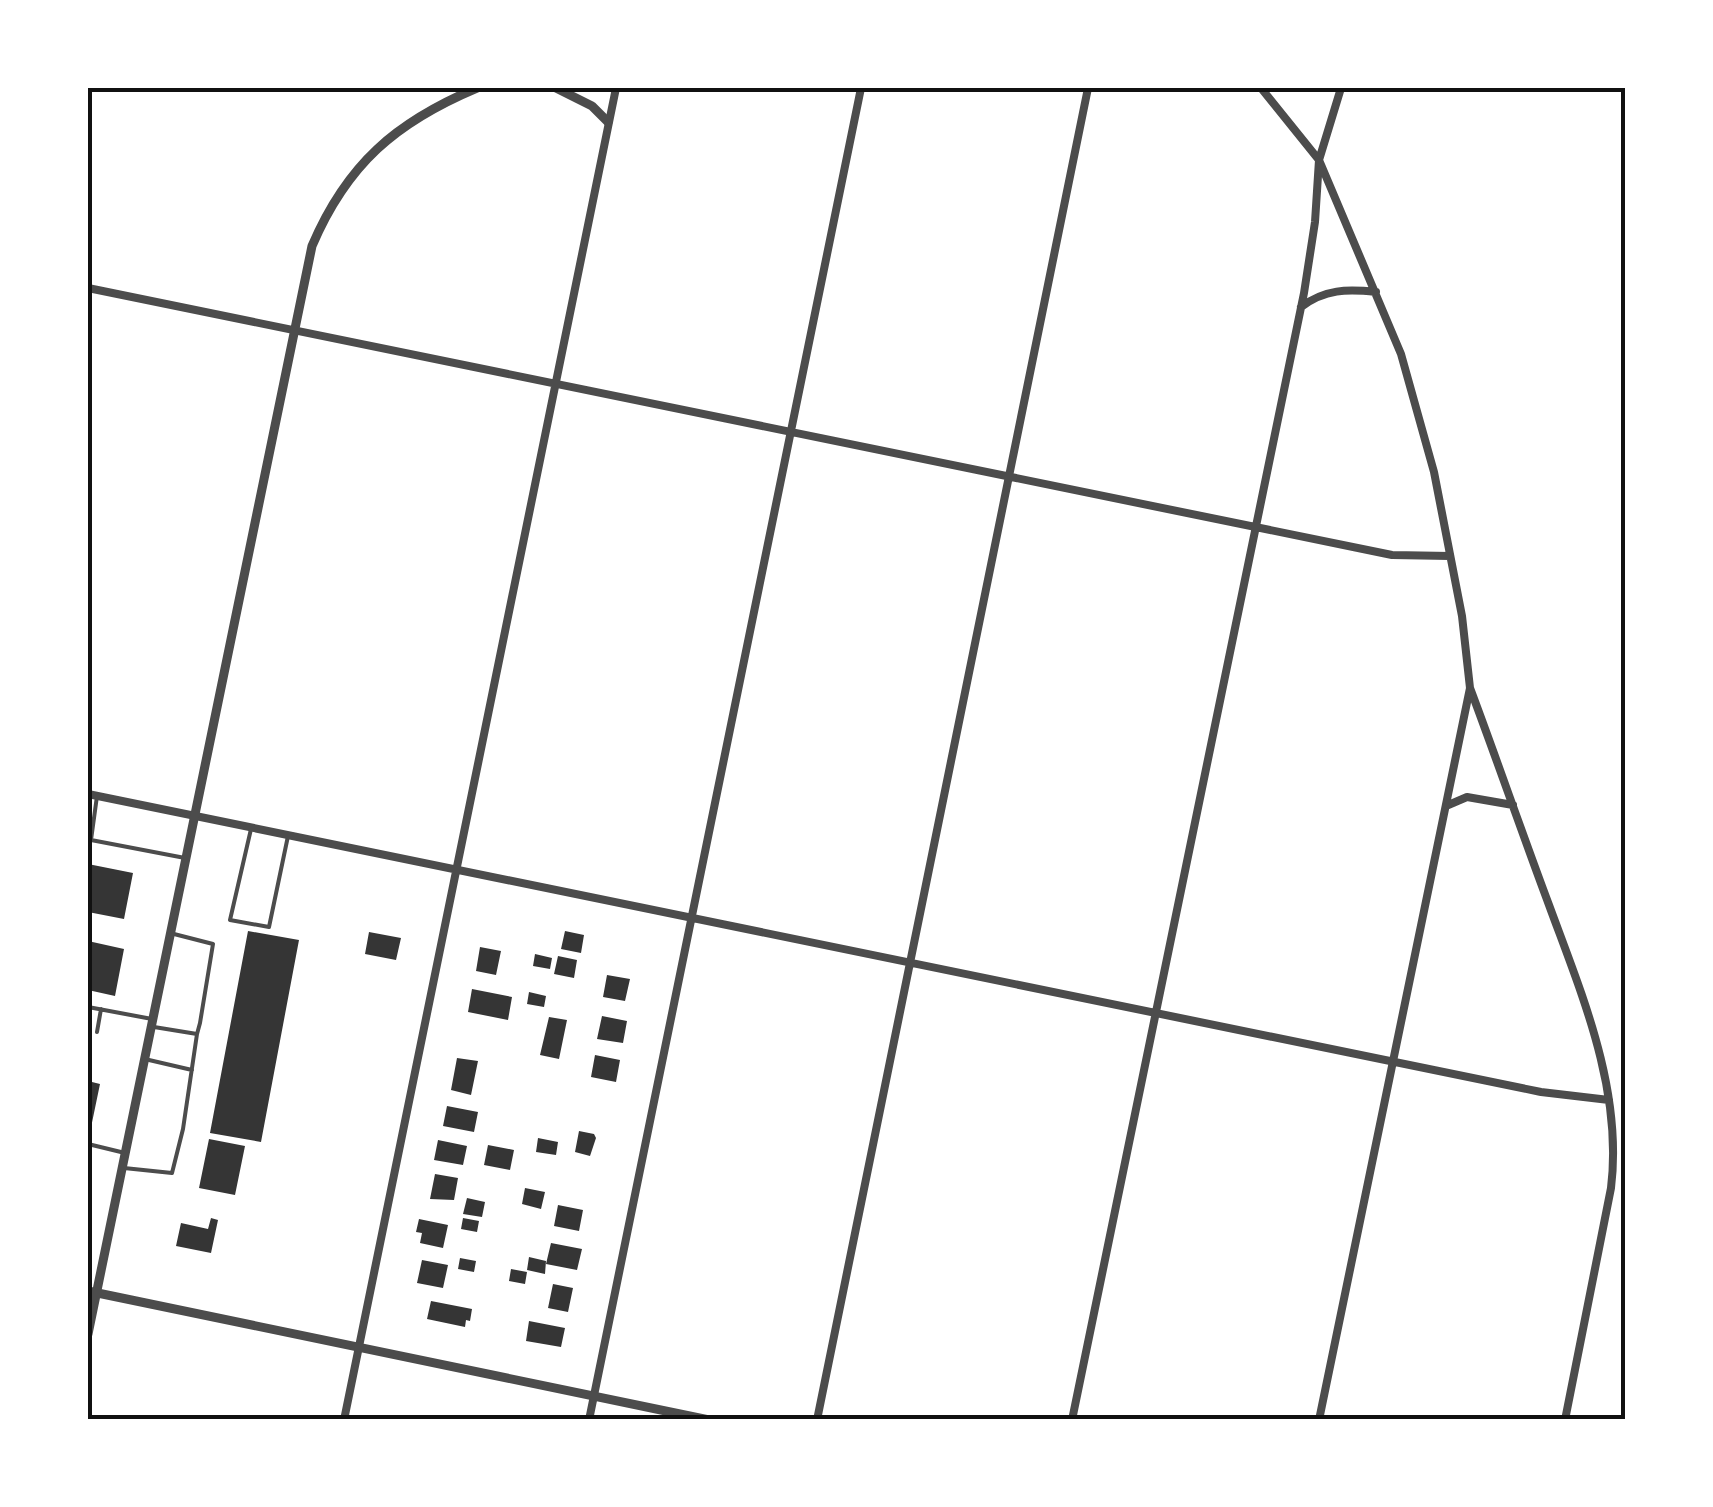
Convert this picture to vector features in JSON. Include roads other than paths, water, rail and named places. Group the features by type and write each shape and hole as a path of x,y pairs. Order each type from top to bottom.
{"street":[{"path":"88,1334 92,1292 122,1168 312,246 323,220 366,159 415,118 477,88"},
{"path":"556,88 592,106 608,122"},
{"path":"344,1420 616,88"},
{"path":"589,1420 861,88"},
{"path":"817,1420 1088,88"},
{"path":"1260,88 1319,160 1376,292 1416,399 1462,616 1470,688 1594,1031 1609,1100 1612,1188 1565,1420"},
{"path":"1072,1420 1301,307 1319,160 1341,88"},
{"path":"88,288 1392,555 1450,556"},
{"path":"1301,307 1316,296 1336,290 1376,292"},
{"path":"1319,1420 1470,688"},
{"path":"92,795 1541,1092 1609,1100"},
{"path":"1446,806 1467,797 1514,805"},
{"path":"92,1292 709,1420"}],"lane":[{"path":"92,795 91,840 184,858"},
{"path":"251,829 230,920 269,927 288,836"},
{"path":"122,1168 172,1173 213,944 170,933"},
{"path":"88,1006 197,1034"},
{"path":"97,1032 101,1009"},
{"path":"144,1059 192,1070"},
{"path":"88,1144 125,1153"}]}
